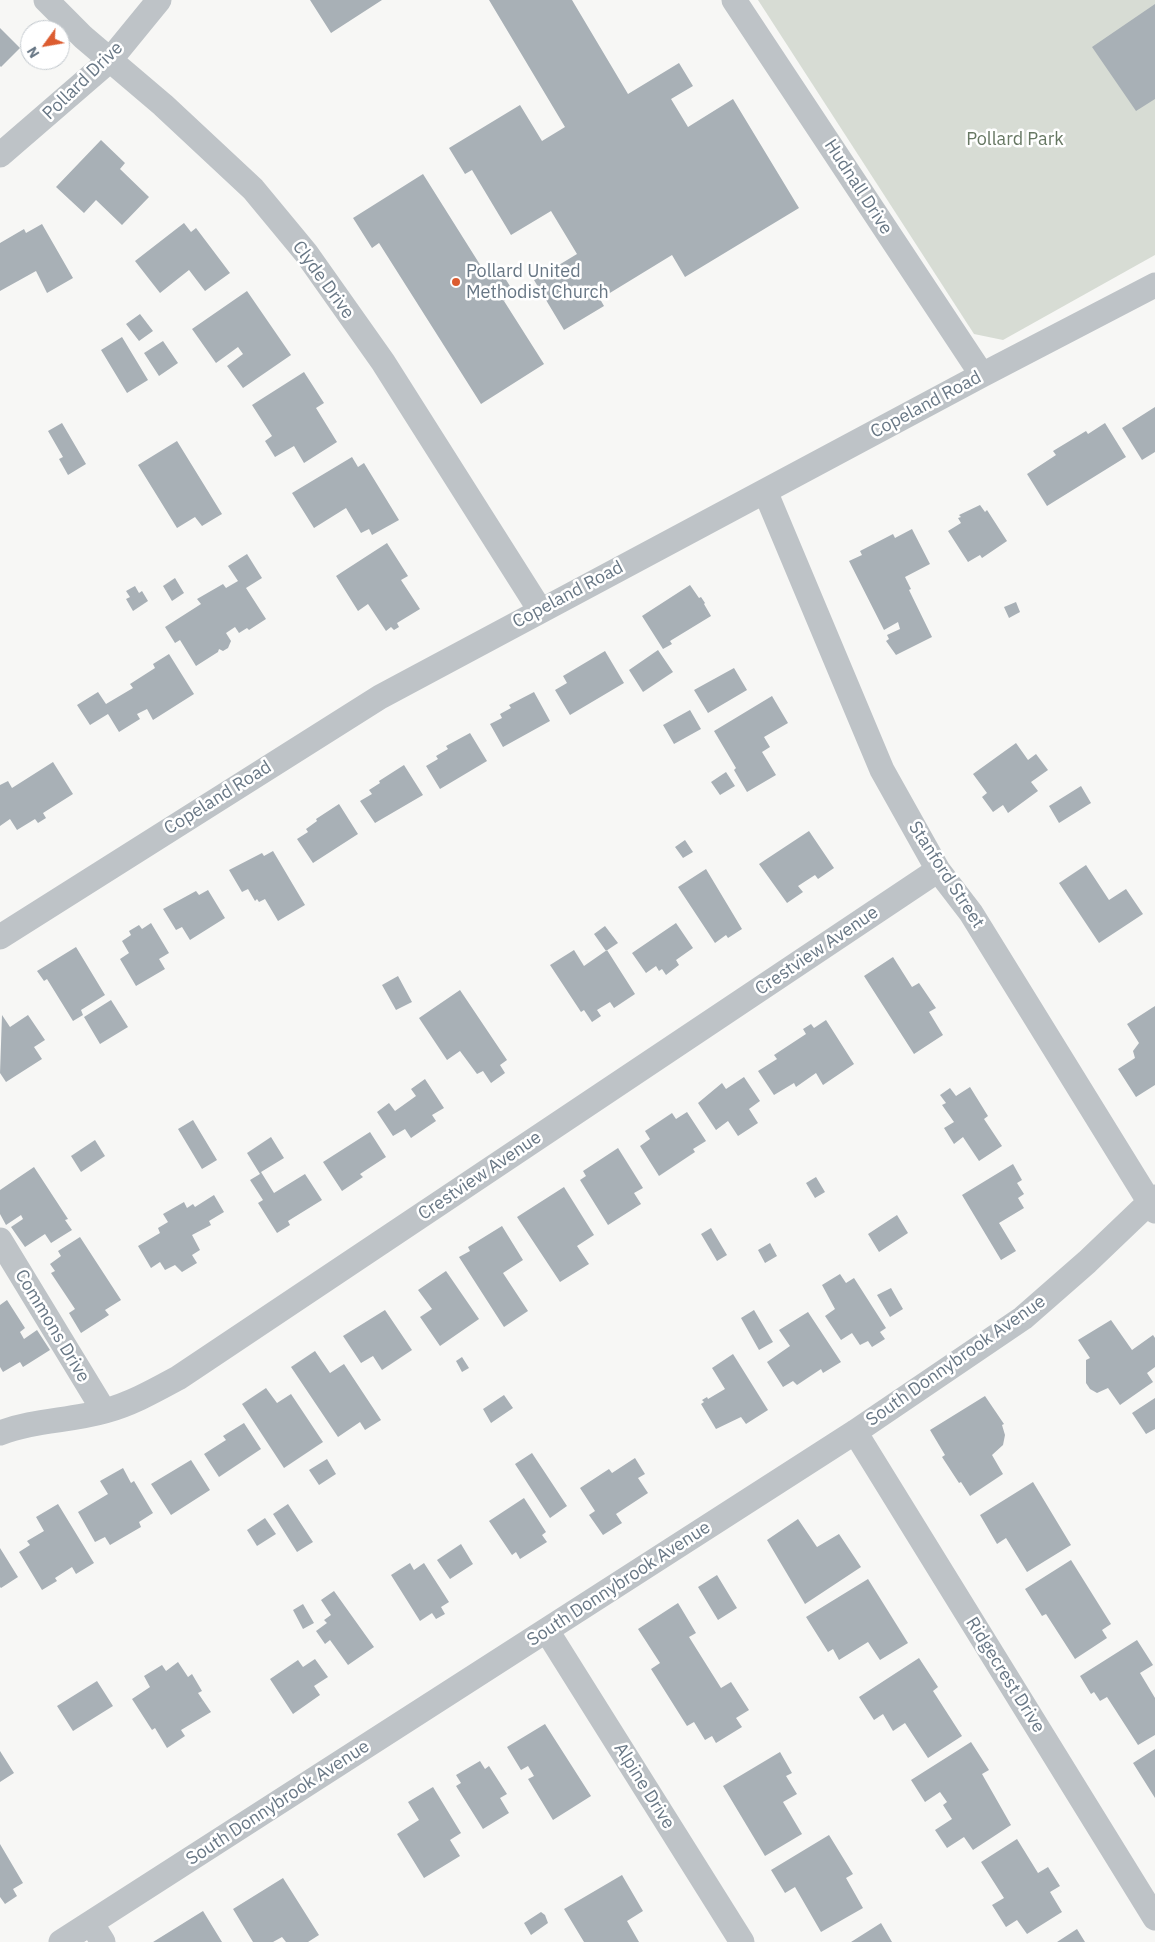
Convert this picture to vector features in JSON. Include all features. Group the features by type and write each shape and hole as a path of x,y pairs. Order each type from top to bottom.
{"street":[{"name":"Clyde Drive","path":"46,0 253,189 306,253 383,362 540,610"},
{"name":"Pollard Drive","path":"0,154 110,60 159,0"},
{"name":"Hudnall Drive","path":"734,0 982,375"},
{"name":"Copeland Road","path":"0,938 351,714 540,610 982,375 1155,286"},
{"name":"Stanford Street","path":"765,491 882,770 938,870 971,913 1153,1203"},
{"name":"Crestview Avenue","path":"0,1433 19,1426 104,1412 138,1400 178,1378 938,870"},
{"name":"South Donnybrook Avenue","path":"61,1942 97,1933 547,1631 855,1432 1023,1318 1153,1203"},
{"name":"Commons Drive","path":"0,1240 104,1412"},
{"name":"Ridgecrest Drive","path":"855,1432 1155,1918"},
{"name":"Alpine Drive","path":"547,1631 742,1942"}],"green space":[{"name":"Pollard Park","path":"758,0 1155,0 1155,255 1003,340 974,334"}],"building":[{"path":"310,0 382,0 331,33"},
{"path":"489,0 572,0 628,94 679,63 693,86 671,99 688,127 733,99 799,208 685,277 672,255 600,299 604,306 564,330 534,280 577,254 551,211 511,235 472,170 465,174 449,148 520,105 542,141 565,127"},
{"path":"1155,4 1155,99 1136,111 1092,47"},
{"path":"0,28 20,48 0,66"},
{"path":"101,140 125,163 120,169 149,197 122,225 96,200 84,213 56,187"},
{"name":"Pollard United Methodist Church","path":"423,174 484,271 496,264 515,294 504,301 544,364 481,404 379,243 372,248 353,218"},
{"path":"184,223 191,232 196,228 230,273 205,291 189,270 160,293 135,261"},
{"path":"42,224 73,278 47,293 36,271 0,291 0,243 24,229 26,233"},
{"path":"247,291 291,355 243,388 227,366 243,354 238,347 216,363 192,329"},
{"path":"140,314 153,331 139,341 126,324"},
{"path":"122,337 148,380 127,393 101,350"},
{"path":"163,341 178,363 159,376 144,353"},
{"path":"304,372 324,403 316,408 337,442 304,463 294,446 275,457 265,441 272,436 252,405"},
{"path":"1155,407 1155,452 1142,460 1122,428"},
{"path":"62,423 86,464 68,475 59,459 63,457 48,431"},
{"path":"1105,423 1126,457 1047,506 1027,474 1056,455 1053,451 1086,431 1088,434"},
{"path":"177,441 222,514 202,526 195,517 177,528 138,465"},
{"path":"352,457 358,467 364,463 399,520 372,535 369,529 361,533 346,508 314,528 292,493"},
{"path":"980,505 985,512 987,510 1007,541 982,558 980,555 968,562 948,531 961,523 958,518 961,517 959,515"},
{"path":"912,529 930,564 905,577 911,589 909,590 932,637 896,655 886,641 889,639 887,635 900,629 898,622 884,630 849,561 862,555 860,551 893,534 895,538"},
{"path":"387,543 408,576 401,580 420,609 397,623 399,627 394,630 391,627 386,631 368,604 358,611 336,576"},
{"path":"247,554 262,578 246,588 266,619 249,630 247,628 239,633 235,627 226,633 231,641 228,648 223,651 219,649 218,652 196,666 180,640 175,643 165,627 201,604 197,599 223,584 226,588 238,581 228,566"},
{"path":"175,578 184,593 172,601 163,586"},
{"path":"690,585 699,598 701,597 711,616 670,641 672,644 663,649 642,616"},
{"path":"135,586 139,593 142,591 148,601 133,611 126,599 130,597 126,591"},
{"path":"1016,602 1020,612 1009,618 1004,607"},
{"path":"658,650 673,672 643,692 629,670"},
{"path":"605,651 624,683 570,715 555,690 567,683 563,676"},
{"path":"169,654 194,694 153,720 147,709 137,714 140,719 119,732 108,714 90,725 77,705 98,692 106,704 133,688 130,684 155,668 153,664"},
{"path":"734,668 747,690 708,713 694,690"},
{"path":"534,692 550,721 503,747 490,724 502,718 500,714 511,708 509,705"},
{"path":"772,696 788,723 764,737 770,747 762,752 776,775 747,792 734,770 736,768 714,731"},
{"path":"690,710 701,729 674,744 663,725"},
{"path":"470,733 487,761 440,789 426,766 438,759 436,756 448,749 446,746"},
{"path":"1016,743 1028,760 1036,754 1048,770 1031,782 1038,791 1008,813 1003,805 993,812 982,797 987,793 973,774"},
{"path":"53,762 73,794 43,813 46,818 38,823 35,819 17,830 10,819 0,826 0,785 8,781 12,788"},
{"path":"404,765 423,795 375,823 360,801 372,794 369,790 380,783 379,781"},
{"path":"726,772 735,786 720,795 711,782"},
{"path":"1081,786 1091,803 1059,823 1049,806"},
{"path":"339,804 358,834 313,863 297,839 308,832 306,829 317,821 316,819"},
{"path":"809,831 834,868 818,879 815,875 798,886 803,892 787,903 759,864"},
{"path":"685,840 693,852 683,858 675,847"},
{"path":"273,851 305,905 278,921 265,899 259,902 257,899 255,901 248,889 242,892 229,870 262,853 264,856"},
{"path":"1086,865 1109,900 1126,889 1143,914 1099,943 1059,883"},
{"path":"706,869 742,929 728,938 726,935 715,943 678,887"},
{"path":"208,890 225,918 190,940 182,927 176,930 163,909 196,891 199,895"},
{"path":"151,923 169,953 159,959 165,969 136,986 120,959 129,953 122,941 131,935 129,931 139,925 142,929"},
{"path":"676,923 693,948 676,960 679,965 666,975 662,969 659,971 656,966 646,973 632,953"},
{"path":"605,926 618,943 606,951 594,934"},
{"path":"76,947 105,995 81,1010 83,1015 73,1021 47,979 44,981 37,971"},
{"path":"574,950 584,966 607,950 635,994 614,1008 610,1002 597,1010 601,1016 592,1022 584,1010 581,1012 550,965"},
{"path":"893,957 912,987 919,983 936,1008 929,1012 943,1035 914,1054 864,976"},
{"path":"398,976 412,1002 396,1010 382,985"},
{"path":"460,990 507,1060 500,1065 505,1073 491,1083 483,1071 477,1074 460,1051 447,1060 419,1018"},
{"path":"111,1000 128,1027 100,1044 84,1017"},
{"path":"1155,1006 1155,1085 1136,1097 1118,1069 1135,1058 1133,1051 1139,1043 1127,1024"},
{"path":"2,1015 10,1027 28,1015 45,1040 34,1047 42,1059 6,1082 0,1073"},
{"path":"826,1020 854,1064 823,1085 816,1073 796,1087 794,1083 774,1095 758,1071 777,1059 774,1055 806,1034 803,1029 811,1024 814,1028"},
{"path":"744,1077 760,1101 749,1109 758,1123 738,1136 728,1121 716,1130 698,1103 722,1083 726,1089"},
{"path":"425,1079 444,1108 432,1115 436,1121 411,1138 405,1129 393,1136 377,1112 389,1103 395,1111 416,1096 411,1089"},
{"path":"970,1087 988,1116 984,1119 1002,1146 979,1161 963,1137 954,1144 944,1128 954,1122 942,1105 946,1103 940,1095 950,1088 956,1096"},
{"path":"687,1112 706,1141 693,1149 695,1152 659,1176 640,1146 650,1139 645,1131 672,1113 676,1119"},
{"path":"193,1120 217,1160 202,1169 178,1129"},
{"path":"370,1132 386,1157 360,1174 363,1177 342,1191 323,1162"},
{"path":"271,1137 284,1158 261,1172 274,1193 305,1174 322,1200 288,1221 290,1225 277,1233 258,1203 263,1200 250,1180 260,1174 247,1153"},
{"path":"95,1140 105,1156 81,1172 71,1156"},
{"path":"618,1148 643,1188 634,1193 641,1204 608,1225 580,1180 586,1176 583,1171"},
{"path":"1013,1164 1022,1180 1017,1183 1024,1194 1018,1198 1024,1208 999,1223 1016,1251 1001,1260 962,1195"},
{"path":"34,1167 68,1219 65,1220 72,1230 51,1243 45,1234 25,1247 11,1227 23,1219 21,1215 6,1225 0,1214 0,1190"},
{"path":"816,1177 825,1192 815,1198 806,1183"},
{"path":"564,1187 594,1235 577,1246 589,1264 560,1282 517,1217"},
{"path":"214,1195 224,1212 209,1221 211,1225 192,1235 200,1250 192,1255 197,1263 182,1272 175,1265 165,1270 160,1262 151,1268 138,1246 160,1233 158,1228 168,1222 163,1214 184,1202 187,1208 193,1204 195,1207"},
{"path":"897,1215 908,1233 879,1252 868,1234"},
{"path":"502,1226 523,1260 503,1273 528,1311 504,1327 459,1257 470,1251 468,1247"},
{"path":"711,1228 727,1255 717,1261 701,1234"},
{"path":"80,1237 121,1300 105,1310 109,1315 81,1333 69,1313 75,1309 51,1273 55,1271 50,1264 61,1256 58,1251"},
{"path":"770,1243 777,1256 765,1263 758,1250"},
{"path":"446,1271 479,1319 440,1346 420,1317 432,1309 418,1290"},
{"path":"840,1274 846,1283 854,1278 886,1328 880,1332 885,1339 872,1347 868,1341 860,1345 852,1333 841,1340 825,1316 835,1309 822,1285"},
{"path":"891,1288 903,1309 890,1317 877,1295"},
{"path":"7,1300 25,1328 20,1332 24,1339 37,1330 50,1350 23,1367 20,1362 3,1372 0,1367 0,1305"},
{"path":"385,1310 412,1350 382,1370 373,1356 361,1363 343,1336"},
{"path":"754,1310 773,1342 759,1350 741,1318"},
{"path":"808,1312 841,1362 823,1373 821,1369 797,1385 793,1381 783,1387 767,1362 790,1346 779,1330"},
{"path":"1111,1320 1132,1350 1153,1335 1155,1338 1155,1367 1147,1373 1153,1382 1120,1405 1108,1388 1097,1393 1090,1389 1086,1383 1086,1360 1090,1358 1078,1340"},
{"path":"315,1351 330,1373 344,1364 381,1420 365,1430 360,1422 338,1437 291,1367"},
{"path":"733,1354 768,1410 746,1424 741,1417 716,1429 701,1404 704,1402 702,1400 707,1397 708,1399 725,1389 712,1368"},
{"path":"462,1357 469,1368 462,1372 456,1361"},
{"path":"266,1388 277,1403 291,1394 323,1442 284,1468 242,1404"},
{"path":"504,1395 513,1408 491,1423 483,1409"},
{"path":"985,1396 1004,1424 1002,1425 1005,1435 1003,1445 992,1455 1003,1474 970,1496 942,1457 945,1455 930,1430"},
{"path":"1155,1398 1155,1429 1146,1434 1132,1413"},
{"path":"244,1423 261,1449 219,1477 204,1454 226,1440 223,1436"},
{"path":"532,1453 567,1506 550,1518 515,1464"},
{"path":"635,1458 645,1474 638,1478 648,1493 616,1514 622,1523 603,1535 589,1515 595,1511 580,1488 609,1469 612,1473"},
{"path":"327,1459 336,1474 319,1485 309,1470"},
{"path":"191,1460 210,1490 171,1515 151,1484"},
{"path":"123,1468 131,1483 134,1481 153,1513 139,1522 141,1527 110,1545 105,1537 95,1542 78,1512 108,1494 100,1481"},
{"path":"1033,1482 1071,1545 1027,1572 1006,1538 997,1544 980,1515"},
{"path":"524,1498 546,1532 542,1535 547,1542 520,1559 516,1552 512,1555 489,1521"},
{"path":"58,1504 94,1563 76,1574 72,1567 55,1578 57,1581 42,1590 19,1552 30,1545 27,1541 44,1531 36,1517"},
{"path":"288,1504 313,1542 297,1552 273,1514"},
{"path":"265,1518 276,1534 257,1546 247,1530"},
{"path":"798,1519 817,1547 839,1534 861,1567 805,1604 767,1540"},
{"path":"461,1544 473,1564 450,1579 437,1560"},
{"path":"0,1548 18,1577 1,1588 0,1587"},
{"path":"1071,1560 1111,1624 1102,1630 1107,1638 1075,1659 1046,1614 1042,1616 1025,1589"},
{"path":"410,1563 414,1570 424,1563 449,1602 441,1607 445,1614 436,1619 432,1613 420,1621 391,1575"},
{"path":"717,1575 737,1608 718,1620 698,1587"},
{"path":"868,1579 908,1643 880,1660 868,1642 839,1660 833,1649 828,1652 806,1617"},
{"path":"334,1591 374,1647 348,1665 330,1640 325,1644 316,1631 327,1623 324,1620 331,1615 321,1600"},
{"path":"678,1603 696,1633 689,1637 721,1688 731,1682 749,1710 736,1718 742,1727 716,1743 712,1736 705,1740 694,1722 687,1726 651,1669 660,1663 638,1629"},
{"path":"303,1604 314,1623 303,1629 293,1610"},
{"path":"1137,1640 1153,1665 1140,1673 1155,1698 1155,1735 1138,1745 1107,1697 1100,1701 1094,1692 1091,1694 1080,1676"},
{"path":"919,1658 938,1687 933,1691 962,1736 928,1758 905,1723 893,1731 883,1714 874,1720 859,1697"},
{"path":"315,1659 328,1677 314,1686 320,1695 293,1714 270,1679 298,1660 303,1667"},
{"path":"178,1662 188,1677 192,1674 202,1691 198,1693 211,1712 181,1730 185,1736 167,1748 155,1728 152,1730 132,1699 150,1687 144,1676 162,1665 166,1671"},
{"path":"97,1681 113,1706 73,1731 57,1706"},
{"path":"545,1724 591,1796 553,1820 528,1779 534,1776 528,1766 521,1770 507,1747"},
{"path":"971,1742 989,1770 982,1774 1011,1825 973,1850 964,1837 947,1848 935,1830 952,1819 943,1805 947,1802 940,1792 925,1802 911,1780"},
{"path":"1155,1749 1155,1798 1133,1763"},
{"path":"0,1751 14,1773 0,1782"},
{"path":"780,1752 792,1773 786,1776 797,1794 783,1802 802,1834 765,1856 723,1786"},
{"path":"480,1761 485,1769 489,1766 507,1794 500,1798 509,1813 483,1829 456,1786 461,1783 456,1775"},
{"path":"433,1787 461,1833 450,1840 460,1856 424,1878 397,1834 419,1820 408,1802"},
{"path":"829,1835 853,1874 846,1878 863,1908 821,1932 795,1887 785,1893 771,1870"},
{"path":"1017,1839 1038,1873 1048,1867 1060,1886 1050,1892 1062,1912 1027,1934 1017,1920 1006,1927 992,1905 1004,1898 981,1862"},
{"path":"0,1844 23,1883 13,1889 17,1896 5,1904 0,1897"},
{"path":"622,1875 643,1911 627,1921 639,1942 584,1942 564,1909"},
{"path":"283,1878 319,1935 308,1942 286,1942 282,1937 273,1942 253,1942 233,1909"},
{"path":"203,1911 222,1942 153,1942"},
{"path":"541,1912 545,1915 548,1923 531,1935 524,1923"},
{"path":"881,1923 892,1942 851,1942"},
{"path":"1077,1929 1085,1942 1057,1942"}],"place":[{"name":"Pollard United Methodist Church","path":"456,282"}]}
